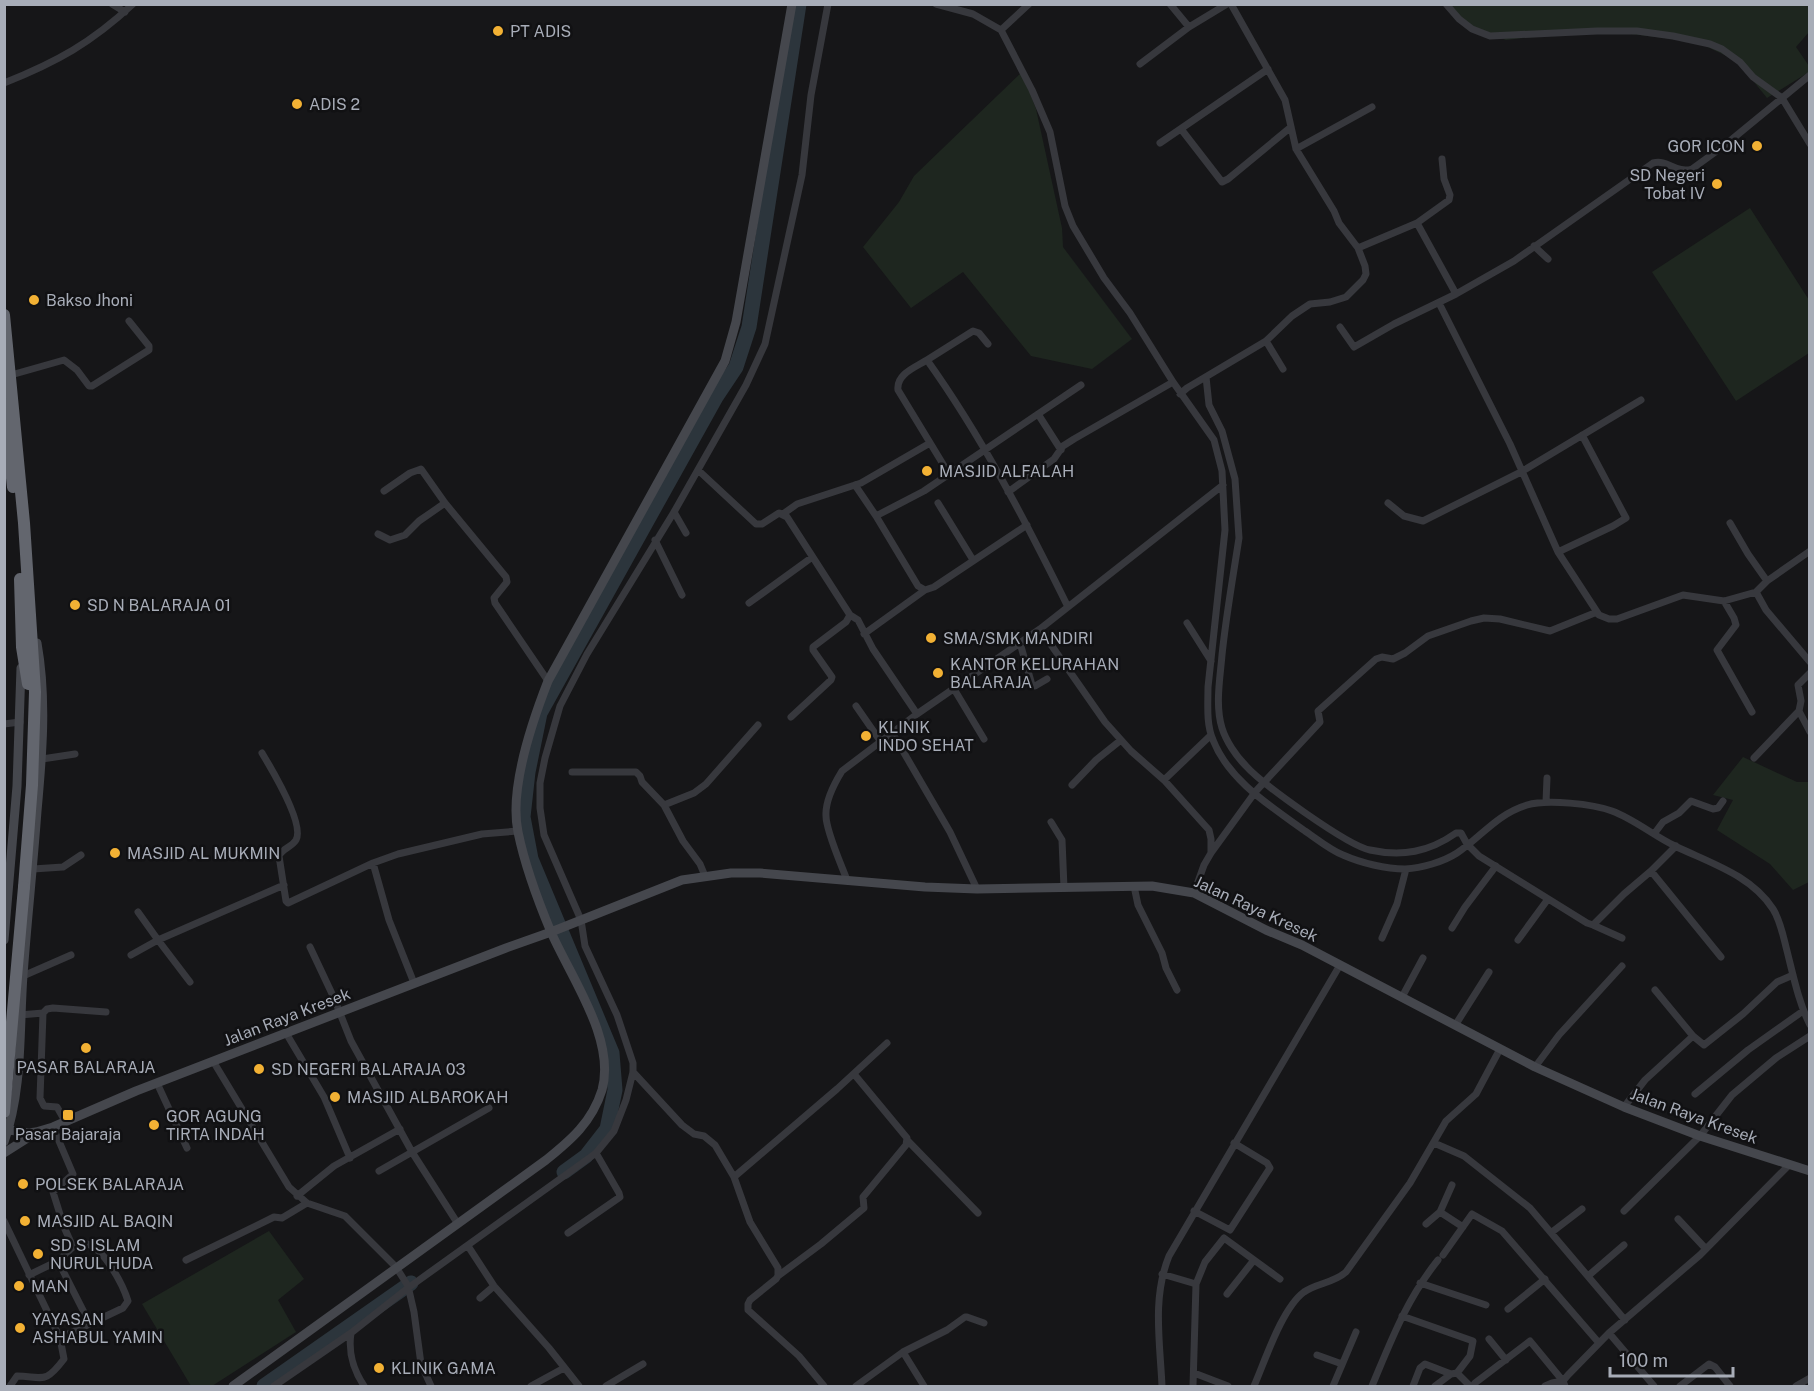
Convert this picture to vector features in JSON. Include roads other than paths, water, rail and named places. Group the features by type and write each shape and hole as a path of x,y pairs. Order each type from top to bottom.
{"highway":[{"path":"4,315 32,692 32,784 4,1112"},
{"path":"4,405 10,418 7,454 26,614"},
{"path":"4,1031 32,692"}],"main road":[{"path":"232,1386 398,1269 578,1133 595,1109 602,1088 604,1068 602,1047 592,1017 536,893 518,831 518,794 527,741 548,681 725,361 736,322 792,4"},
{"path":"4,940 21,722 26,614"},
{"path":"4,1142 16,1084 42,759 43,696 40,660 26,614"},
{"name":"Jalan Raya Kresek","path":"7,1129 36,1132 53,1126 213,1061 553,932 682,880 731,873 760,873 977,889 1152,886 1194,893 1456,1024 1535,1067 1624,1107 1700,1136 1809,1171"},
{"path":"6,914 16,907 29,912"},
{"path":"4,1074 16,1084"},
{"path":"4,1153 36,1132"}],"street":[{"path":"112,4 125,12"},
{"path":"4,83 74,51 133,4"},
{"path":"274,1386 351,1333 408,1287 596,1153 617,1124 633,1072 628,1046 585,946 578,921 544,835 540,808 540,783 561,706 587,654 674,512 746,385 765,344 802,176 811,95 828,4"},
{"path":"936,4 973,14 1004,27 1050,132 1065,206 1073,226 1180,394 1214,440 1222,471 1225,530 1211,661 1215,731 1227,741 1231,757 1255,793 1310,824 1330,838 1344,854 1422,851 1456,833 1479,856 1579,919 1622,938"},
{"path":"1004,27 1029,4"},
{"path":"1170,4 1189,27"},
{"path":"1140,64 1189,27 1229,4 1285,100 1296,149 1339,223 1358,248 1366,274 1346,297 1330,302 1310,304 1292,316 1266,341 1180,394"},
{"path":"1446,4 1459,20 1472,29 1490,36 1637,31 1710,44 1740,62 1753,77 1782,98 1809,144"},
{"path":"1160,143 1268,69"},
{"path":"1340,327 1354,347 1514,261 1653,163 1663,162 1678,170 1692,169 1725,145 1809,75"},
{"path":"1296,149 1372,107"},
{"path":"1180,129 1221,183 1291,127"},
{"path":"1358,248 1417,223 1449,200 1450,195 1444,179 1442,159"},
{"path":"1417,223 1456,294"},
{"path":"1534,246 1548,259"},
{"path":"1439,303 1510,444 1558,552 1596,612 1609,619 1617,619 1683,595 1724,601 1756,592 1767,581 1809,551"},
{"path":"8,375 64,360 73,365 89,386 92,386 149,350 149,346 129,321"},
{"path":"949,474 897,386 901,377 973,331 979,333 988,344"},
{"path":"1266,341 1283,369"},
{"path":"927,360 985,450 1027,525 1068,607"},
{"path":"1205,378 1209,405 1222,432 1235,479 1239,522 1239,538 1214,685 1213,710 1219,749 1246,767 1310,824 1330,838 1353,844 1364,855 1406,869 1442,861 1457,853 1465,840 1515,809 1531,804 1547,800 1612,811 1744,880 1760,894 1774,910 1782,929 1803,1011 1809,1025"},
{"path":"1008,492 1054,459 1074,439 1173,382"},
{"path":"876,516 924,491 1081,385"},
{"path":"1388,503 1404,516 1424,521 1521,472 1641,400"},
{"path":"1038,414 1061,450"},
{"path":"1558,552 1626,518 1582,435"},
{"path":"698,470 756,524 762,524 774,515 783,514 797,504 870,479 930,443"},
{"path":"384,490 410,473 421,470 506,577 507,582 494,598 495,603 548,681"},
{"path":"855,485 918,586 925,590"},
{"path":"847,880 825,819 834,784 842,771 917,714 1040,629 1223,485"},
{"path":"378,534 390,540 405,535 419,521 445,503"},
{"path":"938,503 973,560"},
{"path":"674,512 686,533"},
{"path":"783,514 850,615 858,620 864,634 917,714"},
{"path":"1730,523 1767,581"},
{"path":"864,634 925,590 934,587 1027,525"},
{"path":"655,540 682,595"},
{"path":"749,603 812,558"},
{"path":"1756,592 1766,610 1809,662"},
{"path":"1724,601 1736,625 1717,650 1752,712"},
{"path":"1194,893 1203,866 1211,853 1263,783 1320,722 1318,711 1376,659 1382,657 1393,659 1406,653 1428,636 1484,618 1500,619 1550,631 1596,612"},
{"path":"790,717 831,680 830,674 812,649 846,622 850,615"},
{"path":"1187,623 1211,661"},
{"path":"1040,629 1105,722 1164,780 1209,831 1211,853"},
{"path":"1020,643 1032,685 1035,686 1047,680"},
{"path":"1809,673 1797,685 1800,709 1809,732"},
{"path":"954,689 984,739"},
{"path":"856,706 881,742"},
{"path":"1754,758 1800,709 1809,708"},
{"path":"4,724 21,722"},
{"path":"664,805 694,793 706,784 758,725"},
{"path":"1164,780 1215,731"},
{"path":"892,734 950,832 977,889"},
{"path":"1072,785 1096,760 1121,740"},
{"path":"1219,749 1227,741"},
{"path":"262,753 291,805 294,817 297,838 282,850 279,856 286,901 292,902 373,863 398,854 482,834 518,831"},
{"path":"42,759 75,754"},
{"path":"572,772 638,774 642,782 664,805 705,876"},
{"path":"1547,778 1547,800"},
{"path":"1654,834 1663,822 1679,813 1691,801 1713,809 1718,808 1723,801"},
{"path":"1051,822 1062,840 1064,888"},
{"path":"1344,854 1353,844"},
{"path":"1593,925 1676,846"},
{"path":"33,869 63,867 81,855"},
{"path":"373,863 389,920 414,983"},
{"path":"1452,928 1496,866"},
{"path":"1382,938 1396,904 1406,869"},
{"path":"1651,871 1721,957"},
{"path":"131,956 158,940 284,885"},
{"path":"1134,886 1138,905 1177,990"},
{"path":"1518,940 1548,899"},
{"path":"138,912 190,982"},
{"path":"310,947 351,1041 412,1152 458,1224"},
{"path":"23,976 71,956"},
{"path":"1402,997 1424,958"},
{"path":"1162,1386 1158,1309 1162,1274 1169,1256 1340,965"},
{"path":"1535,1067 1559,1035 1622,966"},
{"path":"1456,1024 1489,972"},
{"path":"1655,990 1699,1043 1705,1045 1777,982 1793,975"},
{"path":"20,1015 43,1013 53,1008 106,1012"},
{"path":"1695,1094 1748,1050 1803,1011"},
{"path":"43,1013 40,1098 43,1106 57,1107 65,1121"},
{"path":"286,1033 324,1096 350,1158"},
{"path":"1624,1211 1700,1136 1732,1095 1776,1058 1809,1035"},
{"path":"1624,1107 1645,1080 1693,1036"},
{"path":"734,1177 887,1043"},
{"path":"1254,1386 1288,1311 1303,1293 1338,1278 1346,1272 1410,1183 1446,1121 1476,1094 1500,1049"},
{"path":"213,1061 265,1150 297,1196 306,1203 345,1215 398,1269 408,1287 414,1312 422,1371 430,1386"},
{"path":"633,1072 682,1125 694,1134 704,1136 715,1145 734,1177 750,1222 778,1268 778,1276"},
{"path":"854,1074 908,1141 978,1213"},
{"path":"157,1083 187,1148"},
{"path":"379,1171 489,1108"},
{"path":"53,1126 73,1172 71,1178 52,1192 73,1247"},
{"path":"297,1196 334,1166 400,1129"},
{"path":"824,1386 799,1356 748,1310 748,1304 778,1276 864,1208 863,1197 908,1141"},
{"path":"1191,1386 1194,1373 1196,1284 1205,1262 1230,1230 1270,1168 1267,1163 1234,1143"},
{"path":"1434,1143 1464,1156 1530,1208 1625,1320"},
{"path":"568,1233 620,1197 596,1153"},
{"path":"1564,1384 1609,1333 1706,1249 1789,1166"},
{"path":"1426,1224 1440,1212 1452,1185"},
{"path":"186,1260 274,1218 282,1218 306,1203"},
{"path":"1552,1232 1582,1209"},
{"path":"1194,1211 1230,1230"},
{"path":"1440,1212 1463,1227"},
{"path":"1372,1386 1402,1316 1420,1283 1472,1214 1502,1231 1599,1343"},
{"path":"1678,1219 1706,1249"},
{"path":"4,1221 60,1338 64,1359 56,1370 44,1378 16,1376 10,1386"},
{"path":"1224,1238 1280,1279"},
{"path":"29,1275 58,1261 73,1247 87,1244 106,1257 128,1299 125,1306 60,1338"},
{"path":"1588,1276 1624,1245"},
{"path":"468,1246 494,1286 579,1386"},
{"path":"1227,1294 1254,1260"},
{"path":"58,1261 90,1324"},
{"path":"1162,1274 1196,1284"},
{"path":"1509,1310 1545,1279"},
{"path":"1420,1283 1486,1305"},
{"path":"480,1298 494,1286"},
{"path":"1402,1316 1473,1341 1470,1356 1454,1373 1436,1386"},
{"path":"856,1386 903,1352 947,1330 965,1317 984,1323"},
{"path":"1333,1386 1356,1332"},
{"path":"351,1333 349,1347 351,1358 364,1386"},
{"path":"1609,1333 1654,1386"},
{"path":"1489,1339 1506,1360"},
{"path":"1413,1386 1420,1368 1425,1364 1454,1373 1472,1385 1530,1341 1564,1384"},
{"path":"903,1352 924,1386"},
{"path":"1317,1355 1342,1364"},
{"path":"606,1386 643,1364"},
{"path":"1680,1386 1710,1364 1730,1386"},
{"path":"531,1386 564,1368"},
{"path":"1194,1373 1228,1386"},
{"path":"1796,1386 1809,1378"},
{"path":"1545,1386 1552,1383 1564,1384"}],"waterway":[{"path":"564,1172 586,1156 607,1129 615,1090 612,1053 531,859 523,817 528,772 540,713 716,397 736,367 749,327 799,4"},
{"path":"264,1386 411,1283"}],"place":[{"name":"PT ADIS","path":"498,31"},
{"name":"ADIS 2","path":"297,104"},
{"name":"GOR ICON","path":"1757,146"},
{"name":"SD Negeri Tobat IV","path":"1717,184"},
{"name":"Bakso Jhoni","path":"34,300"},
{"name":"MASJID ALFALAH","path":"927,471"},
{"name":"SD N BALARAJA 01","path":"75,605"},
{"name":"SMA/SMK MANDIRI","path":"931,638"},
{"name":"KANTOR KELURAHAN BALARAJA","path":"938,673"},
{"name":"KLINIK INDO SEHAT","path":"866,736"},
{"name":"MASJID AL MUKMIN","path":"115,853"},
{"name":"PASAR BALARAJA","path":"86,1048"},
{"name":"SD NEGERI BALARAJA 03","path":"259,1069"},
{"name":"MASJID ALBAROKAH","path":"335,1097"},
{"name":"Pasar Bajaraja","path":"68,1115"},
{"name":"GOR AGUNG TIRTA INDAH","path":"154,1125"},
{"name":"POLSEK BALARAJA","path":"23,1184"},
{"name":"MASJID AL BAQIN","path":"25,1221"},
{"name":"SD S ISLAM NURUL HUDA","path":"38,1254"},
{"name":"MAN","path":"19,1286"},
{"name":"YAYASAN ASHABUL YAMIN","path":"20,1328"},
{"name":"KLINIK GAMA","path":"379,1368"}]}
